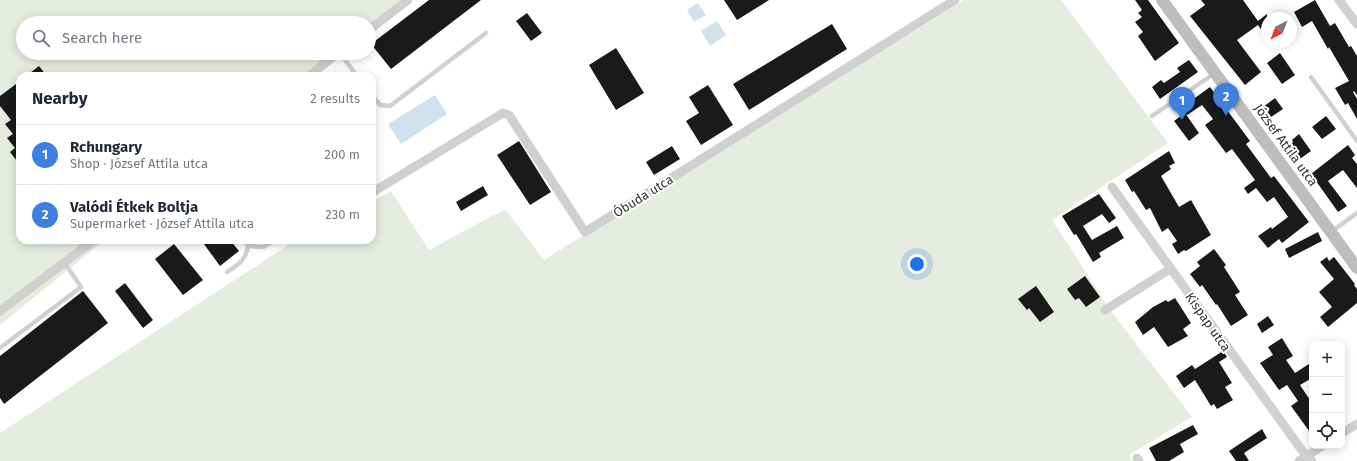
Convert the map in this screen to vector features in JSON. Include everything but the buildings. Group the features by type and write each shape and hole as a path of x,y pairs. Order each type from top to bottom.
{"main road":[{"name":"József Attila utca","path":"1162,0 1216,72 1357,268"}],"street":[{"path":"376,25 408,0"},
{"name":"Óbuda utca","path":"376,191 503,113 509,115 585,232 955,0"},
{"path":"1339,0 1357,24"},
{"path":"313,72 330,60"},
{"name":"Kispap utca","path":"1112,187 1306,459"},
{"path":"0,312 89,244"},
{"path":"1105,310 1170,269"},
{"path":"1345,431 1357,424"},
{"path":"1306,459 1318,449"}],"lane":[{"path":"376,100 380,105 390,106 486,33"},
{"path":"345,60 355,72"},
{"path":"1152,116 1216,72"},
{"path":"1311,77 1357,141"},
{"path":"1331,232 1357,213"},
{"path":"227,272 243,262 247,255 248,246 263,247 268,244"},
{"path":"0,348 82,286 64,262"}],"shaded area":[{"path":"0,0 401,0 376,20 376,16 16,16 16,60 327,60 312,72 16,72 16,244 100,244 0,325"},
{"path":"963,0 1061,0 1168,143 1052,220 1111,311 1192,417 1129,455 1133,461 0,461 0,433 290,244 376,244 376,200 391,191 429,250 505,209 544,260 893,41 909,35"}],"water":[{"path":"698,3 706,15 694,22 687,10"},
{"path":"717,21 726,35 710,46 701,31"},
{"path":"435,95 447,114 401,144 388,124"}],"place":[{"name":"Valódi Étkek Boltja","path":"1226,116"},
{"name":"Rchungary","path":"1182,120"}]}
